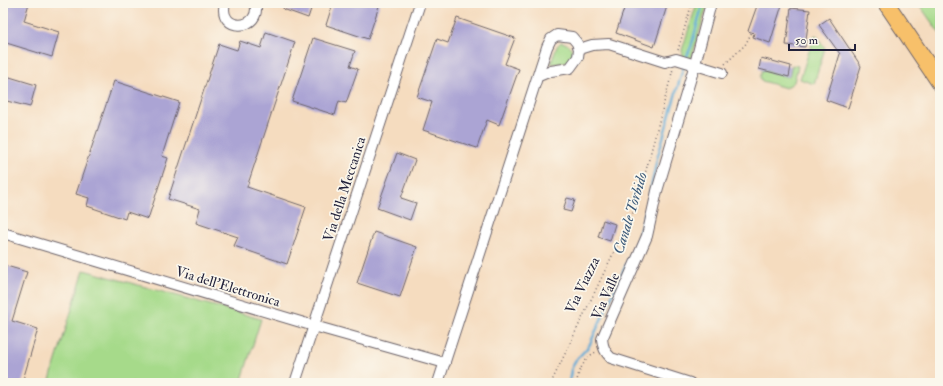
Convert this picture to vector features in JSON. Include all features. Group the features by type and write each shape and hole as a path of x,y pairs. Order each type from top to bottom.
{"main road":[{"path":"886,3 940,83"}],"street":[{"path":"225,3 223,11 226,18 230,22 239,26 245,24 253,18 256,9 255,3"},
{"name":"Via della Meccanica","path":"295,383 420,3"},
{"name":"Via Valle","path":"606,353 602,346 602,339 647,236 657,191 695,64 711,3"},
{"path":"438,383 551,39 557,35 572,37 577,43 579,49 575,63 570,68 551,71 539,76"},
{"path":"579,49 592,45 605,44 665,62 676,59 722,70"},
{"name":"Via dell'Elettronica","path":"3,233 314,326 445,363"},
{"path":"606,353 611,358 690,383"}],"path":[{"name":"Via Viazza","path":"551,383 637,204 692,3"},
{"path":"722,70 744,45 752,32"},
{"path":"577,383 580,371 587,359 594,353 606,353"}],"green space":[{"path":"697,3 708,3 692,57 690,59 683,57 682,50"},
{"path":"918,3 940,3 940,34"},
{"path":"816,35 825,48 814,84 800,79 814,36"},
{"path":"561,42 567,44 572,49 573,52 571,58 566,62 551,64 557,46"},
{"path":"792,65 798,66 794,82 786,88 762,81 760,77 762,70 789,77"},
{"path":"84,270 261,319 241,383 49,383"}],"building":[{"path":"3,3 29,3 24,21 59,32 52,57 3,42"},
{"path":"285,3 313,3 308,18 283,9"},
{"path":"333,3 380,3 368,39 326,25"},
{"path":"626,3 668,3 654,47 616,33"},
{"path":"758,3 782,5 770,43 753,37 754,33 748,31"},
{"path":"791,8 810,10 805,47 786,45"},
{"path":"457,18 515,38 505,64 519,69 499,125 487,120 477,148 423,130 432,102 417,97 437,39 448,43"},
{"path":"829,18 861,66 848,108 826,100 840,54 819,25"},
{"path":"266,32 295,42 247,187 306,207 287,264 234,246 238,237 196,223 200,209 168,199 219,44 237,50 240,41 261,48"},
{"path":"313,38 355,51 350,66 358,69 346,103 339,101 335,115 292,101"},
{"path":"761,58 791,66 789,77 759,69"},
{"path":"3,75 36,85 30,107 3,100"},
{"path":"114,81 179,102 162,156 168,158 148,219 127,212 125,219 87,206 89,198 76,194"},
{"path":"397,153 415,160 401,198 416,203 410,220 377,208"},
{"path":"567,198 575,200 571,212 563,210"},
{"path":"603,220 615,224 610,241 598,237"},
{"path":"374,232 417,247 400,297 357,283"},
{"path":"3,265 27,272 12,321 38,329 22,383 3,383"}],"waterway":[{"name":"Canale Torbido","path":"686,58 691,47 703,3"},
{"name":"Canale Torbido","path":"569,383 571,370 575,361 589,346 636,243 647,206 657,159 684,65"}]}
